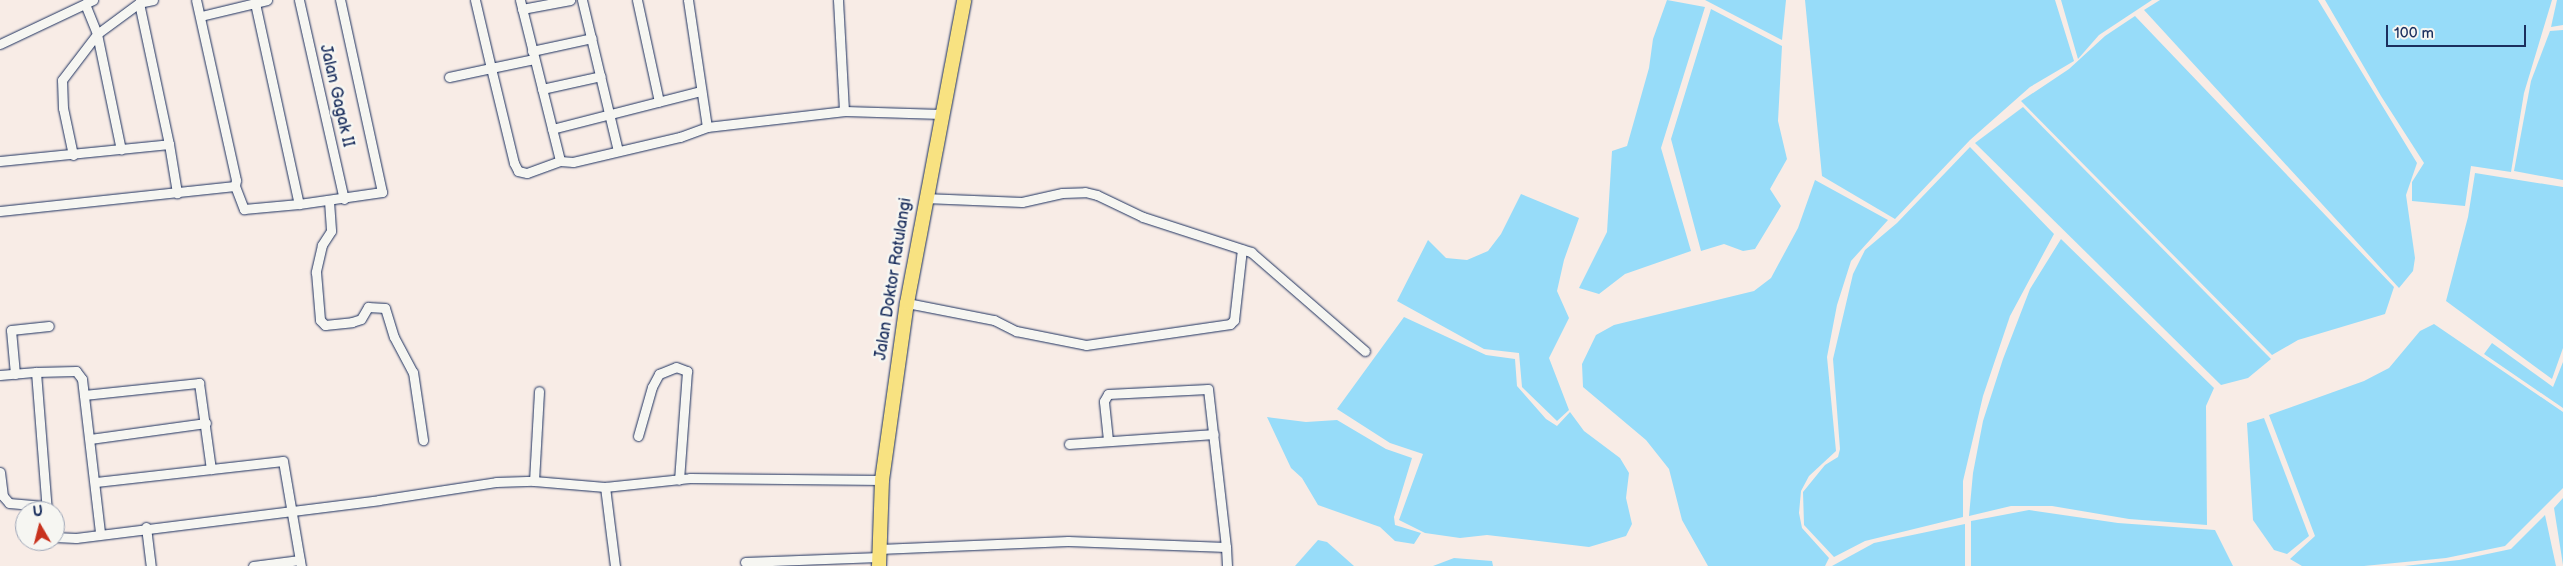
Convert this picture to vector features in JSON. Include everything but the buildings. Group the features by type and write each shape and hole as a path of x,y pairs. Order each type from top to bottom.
{"highway":[{"name":"Jalan Doktor Ratulangi","path":"879,557 882,480 907,303 924,198 964,0"}],"street":[{"path":"73,155 63,108 62,80 97,34 139,3 153,0"},
{"path":"196,0 236,180 235,186 244,209 378,195 382,190 340,0"},
{"path":"201,16 268,0"},
{"name":"Jalan Gagak II","path":"299,0 344,199"},
{"path":"476,0 491,68 518,171 527,172 560,161 618,151 680,137 707,127 844,111 941,114"},
{"path":"560,161 521,4 570,0"},
{"path":"582,0 618,151"},
{"path":"637,0 659,102"},
{"path":"688,0 707,127"},
{"path":"838,0 844,111"},
{"path":"0,44 89,2 121,150"},
{"path":"139,3 178,193"},
{"path":"255,3 299,204"},
{"path":"449,77 491,68 592,38"},
{"path":"542,89 601,76"},
{"path":"552,129 701,91"},
{"path":"0,162 169,144"},
{"path":"0,211 235,186"},
{"path":"924,198 1022,202 1062,193 1085,192 1143,216 1251,252 1365,351"},
{"path":"329,201 331,230 322,245 316,272 320,320 325,325 352,322 361,319 368,307 385,308 394,337 413,372 423,440"},
{"path":"907,303 994,320 1016,331 1086,345 1230,324 1234,320 1242,249"},
{"path":"0,331 49,326"},
{"path":"11,330 15,374"},
{"path":"638,436 652,387 658,374 676,367 687,371 679,480"},
{"path":"0,375 77,371 84,395 96,482 100,533"},
{"path":"36,372 46,501"},
{"path":"84,395 199,383 211,469"},
{"path":"1108,440 1105,396 1112,393 1208,389 1227,566"},
{"path":"534,481 539,391"},
{"path":"90,439 206,423"},
{"path":"1069,444 1214,434"},
{"path":"96,482 283,461 300,563 253,566"},
{"path":"0,472 3,496 9,503 15,504"},
{"path":"65,536 379,500 463,484 534,481 605,486 679,480 882,480"},
{"path":"605,486 615,566"},
{"path":"146,527 151,566"},
{"path":"745,562 879,557 1068,541 1226,547"}],"water":[{"path":"1667,0 1705,7 1661,148 1691,251 1625,274 1599,294 1579,288 1607,232 1612,151 1627,146 1649,68 1653,39"},
{"path":"1705,0 1786,0 1782,40"},
{"path":"1805,0 2055,0 2074,61 2030,87 1970,140 1895,219 1822,176"},
{"path":"2061,0 2152,0 2099,35 2078,59"},
{"path":"2160,0 2318,0 2417,163 2406,195 2415,258 2413,271 2399,288 2144,10"},
{"path":"2325,0 2552,0 2524,93 2511,172 2471,166 2465,206 2412,201 2412,182 2424,163 2381,96"},
{"path":"2557,0 2563,0 2563,25 2551,27"},
{"path":"1711,9 1782,46 1778,121 1787,159 1770,189 1781,206 1755,249 1743,251 1724,244 1701,251 1671,139"},
{"path":"2135,16 2394,287 2385,314 2298,340 2272,355 2021,101 2069,69 2105,36"},
{"path":"2563,30 2563,180 2514,171 2531,81 2550,31"},
{"path":"2023,107 2271,359 2248,378 2221,385 1975,143"},
{"path":"1970,147 2054,234 2010,316 1983,396 1963,481 1963,517 1865,541 1834,557 1804,525 1803,492 1825,465 1838,457 1840,449 1833,359 1853,274 1865,250 1897,223"},
{"path":"2475,173 2563,187 2563,348 2552,379 2446,301 2468,217"},
{"path":"1815,180 1888,220 1851,261 1837,305 1827,357 1836,451 1809,476 1801,491 1799,513 1802,528 1829,558 1825,566 1708,566 1682,520 1669,469 1646,440 1583,387 1582,364 1596,335 1614,325 1754,291 1771,278 1798,228"},
{"path":"1521,194 1579,218 1564,260 1557,291 1569,318 1549,358 1569,410 1557,421 1522,387 1519,353 1484,349 1397,301 1428,240 1446,258 1467,260 1488,251 1501,234"},
{"path":"2061,239 2214,388 2206,406 2207,525 2129,519 2052,506 2011,506 1969,516 1973,473 1983,421 2003,359 2030,289"},
{"path":"1404,317 1486,355 1515,359 1517,386 1546,419 1557,426 1570,412 1584,431 1620,458 1629,473 1626,498 1632,524 1626,536 1589,547 1487,535 1460,538 1425,533 1399,520 1423,454 1390,443 1337,409"},
{"path":"2434,324 2563,412 2563,488 2505,546 2446,558 2364,566 2302,566 2290,559 2315,536 2269,415 2364,381 2389,368 2420,331"},
{"path":"2492,343 2553,387 2563,362 2563,408 2484,354"},
{"path":"1267,417 1306,422 1337,420 1386,449 1412,458 1394,517 1395,525 1421,533 1414,544 1395,541 1380,527 1318,505 1302,478 1291,468"},
{"path":"2264,418 2309,536 2287,554 2274,550 2253,520 2247,423"},
{"path":"2563,498 2563,565 2554,508"},
{"path":"2029,510 2118,523 2215,530 2233,566 1971,566 1971,521"},
{"path":"2545,515 2556,566 2404,566 2459,560 2511,549"},
{"path":"1965,524 1965,566 1832,566 1874,543"},
{"path":"1318,540 1327,542 1354,566 1295,566"},
{"path":"1454,558 1492,561 1493,566 1433,566"}]}
